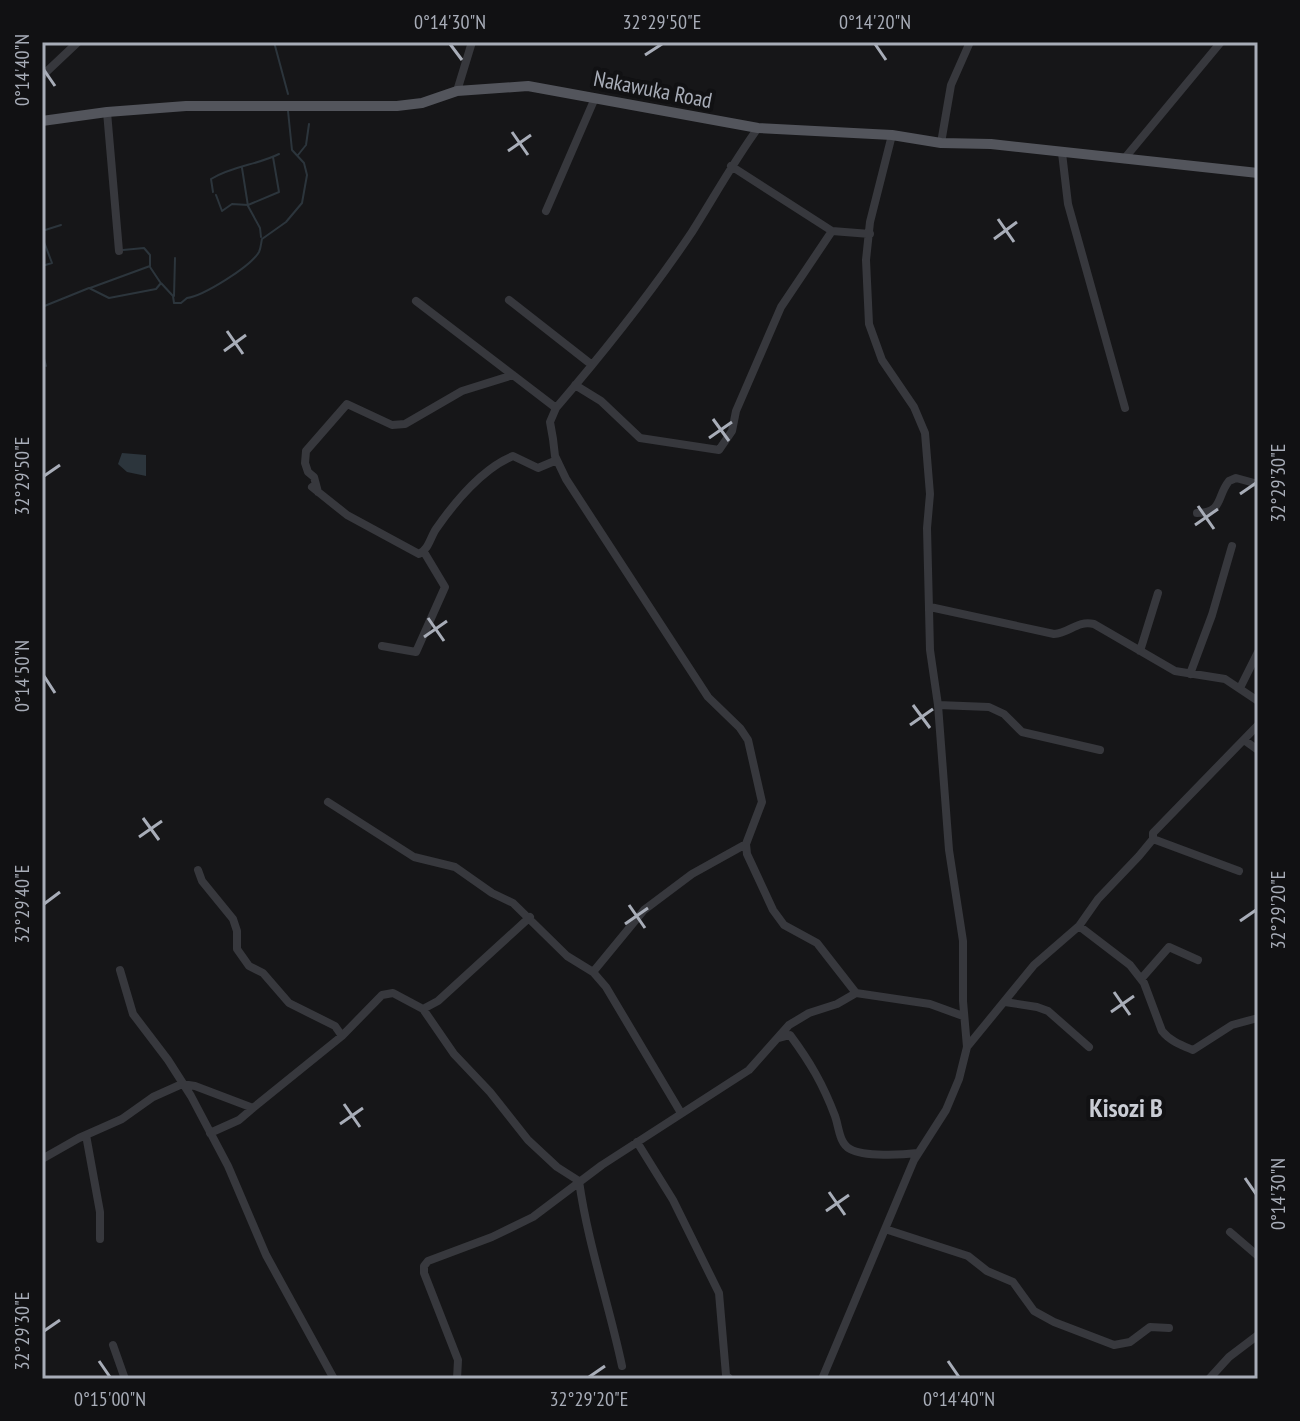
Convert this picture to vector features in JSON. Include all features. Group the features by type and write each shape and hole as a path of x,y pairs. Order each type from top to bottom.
{"main road":[{"name":"Nakawuka Road","path":"42,121 186,106 397,106 422,103 457,91 516,86 758,128 892,135 941,143 991,144 1258,173"}],"street":[{"path":"42,76 78,42"},
{"path":"457,91 472,42"},
{"path":"941,143 951,85 970,42"},
{"path":"1124,159 1221,42"},
{"path":"546,211 595,98"},
{"path":"107,112 119,251"},
{"path":"758,128 731,166 692,232 556,408 550,422 557,460 604,541 708,697 745,734 762,802 746,844 747,854 780,922 817,943 856,993"},
{"path":"822,1379 918,1153 946,1110 959,1079 967,1047 963,1016 963,941 949,850 938,705 930,650 927,528 930,494 925,433 914,407 882,360 869,324 866,260 870,222 892,135"},
{"path":"1062,153 1068,204 1125,408"},
{"path":"731,166 832,231 870,234"},
{"path":"575,385 601,401 640,438 719,450 732,431 741,399 781,307 832,231"},
{"path":"509,300 592,365"},
{"path":"416,301 556,408"},
{"path":"424,552 413,552 360,523 315,490 314,477 305,463 306,451 347,404 392,425 405,424 462,391 513,375"},
{"path":"424,552 448,513 495,466 513,456 538,468 557,460"},
{"path":"1197,513 1215,509 1229,481 1236,478 1258,484"},
{"path":"1190,674 1212,615 1232,546"},
{"path":"382,646 416,652 445,587 424,552"},
{"path":"1140,651 1158,593"},
{"path":"930,607 1054,634 1065,633 1086,622 1094,624 1175,671 1225,679 1258,701"},
{"path":"1240,688 1258,652"},
{"path":"938,705 989,707 1004,714 1022,732 1100,750"},
{"path":"967,1047 1034,965 1079,926 1098,899 1153,839 1153,833 1258,725"},
{"path":"1244,740 1258,750"},
{"path":"328,802 414,857 455,867 492,893 513,903 567,956 593,972 625,1016 681,1113"},
{"path":"1153,839 1239,871"},
{"path":"593,972 644,910 692,874 746,844"},
{"path":"198,870 202,881 233,919 237,949 249,966 263,973 289,1003 335,1026 342,1036"},
{"path":"423,1009 446,994 530,917"},
{"path":"1079,926 1130,965 1141,979 1167,1038 1193,1050 1232,1025 1258,1018"},
{"path":"1141,979 1169,947 1198,960"},
{"path":"120,970 133,1014 168,1060 210,1133 246,1205 266,1255 334,1379"},
{"path":"210,1133 239,1120 342,1036 373,1003 387,993 423,1009 454,1054 490,1092 528,1140 557,1167 579,1181 588,1238 612,1319 622,1366"},
{"path":"457,1379 458,1360 424,1273 424,1266 437,1256 492,1237 533,1217 579,1181 749,1070 799,1018 837,1004 856,993 930,1004 963,1016"},
{"path":"1005,1002 1048,1011 1089,1047"},
{"path":"965,1027 982,1031"},
{"path":"777,1039 790,1035 818,1074 841,1140 851,1150 887,1156 918,1153"},
{"path":"42,1159 122,1119 153,1097 182,1084 253,1108"},
{"path":"86,1135 100,1212 100,1239"},
{"path":"637,1142 673,1200 719,1293 726,1375 730,1379"},
{"path":"885,1229 968,1256 987,1271 1013,1282 1034,1311 1114,1345 1130,1342 1150,1327 1169,1328"},
{"path":"1230,1232 1258,1256"},
{"path":"1209,1379 1229,1357 1258,1335"},
{"path":"113,1345 125,1379"}],"shaded area":[{"path":"122,453 146,455 146,476 127,472 118,464"}],"waterway":[{"path":"274,42 288,94"},
{"path":"42,307 89,288 109,298 156,289 161,283 173,296 174,303 181,303 236,273 259,252 262,239 286,222 302,203 307,175 304,163 292,150 288,111"},
{"path":"298,155 306,145 309,124"},
{"path":"213,192 211,179 279,154"},
{"path":"216,195 222,211 232,204 248,205 279,192 273,157"},
{"path":"242,168 248,206 260,228 261,237"},
{"path":"42,231 61,225"},
{"path":"42,243 52,263 42,266"},
{"path":"90,288 150,266 150,255 144,248 123,250"},
{"path":"174,296 175,258"},
{"path":"150,267 160,282"},
{"path":"42,351 46,366"}],"district":[{"name":"Kisozi B","path":"1126,1108"}]}
